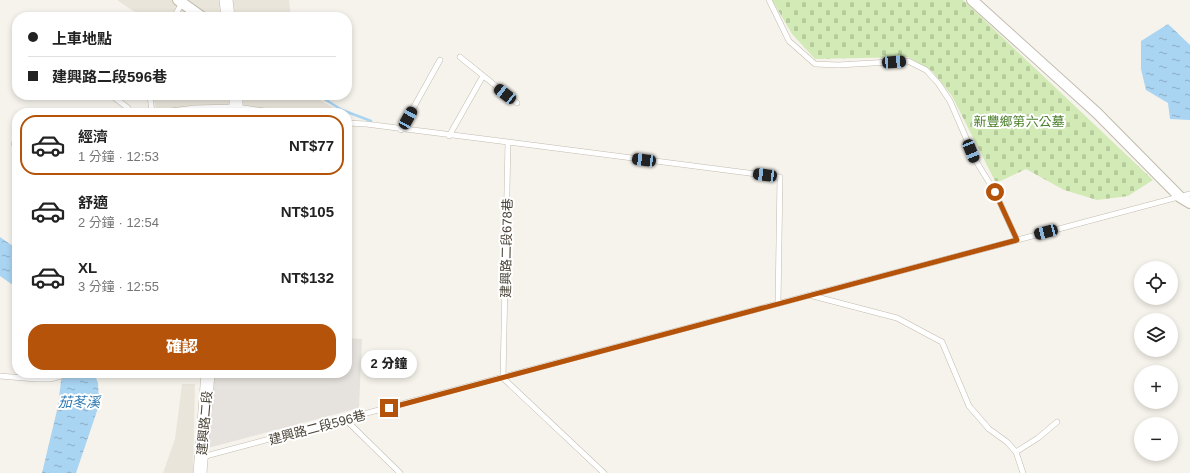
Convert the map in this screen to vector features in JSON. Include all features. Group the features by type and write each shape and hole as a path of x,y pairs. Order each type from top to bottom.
{"street":[{"path":"226,0 227,12"},
{"path":"972,0 1097,113 1185,196 1190,203"},
{"path":"180,2 195,12"},
{"name":"建興路二段","path":"200,473 208,378"}],"lane":[{"path":"769,0 789,41 815,64 838,65 908,61 926,70 938,83 950,101 976,161 995,192 1017,240"},
{"path":"176,12 180,2"},
{"path":"460,57 517,103"},
{"path":"401,130 440,60"},
{"path":"449,136 483,76"},
{"path":"118,100 128,108"},
{"path":"195,108 236,105 252,108"},
{"path":"352,123 780,177 778,304"},
{"name":"建興路二段678巷","path":"503,378 508,142"},
{"name":"建興路二段596巷","path":"201,458 808,295 1185,196"},
{"path":"808,295 896,318 942,342 969,406 989,429 1007,442 1016,452 1023,473"},
{"path":"0,376 12,377"},
{"path":"24,378 50,378"},
{"path":"503,378 604,473"},
{"path":"346,420 400,473"},
{"path":"1016,452 1038,438 1057,422"}],"shaded area":[{"path":"117,0 289,0 290,12 135,12"},
{"path":"154,100 320,100 334,108 156,108"},
{"path":"352,338 362,339 359,408 208,448 215,378 352,378"},
{"path":"182,384 195,384 193,473 163,473 175,439"}],"green space":[{"name":"新豐鄉第六公墓","path":"772,0 963,0 1153,180 1128,196 1097,200 1064,190 1026,169 996,183 952,96 932,71 908,57 815,59 792,34"}],"water":[{"path":"1168,24 1190,45 1190,120 1170,119 1168,103 1146,90 1141,69 1141,41"},
{"path":"0,237 12,245 12,284 0,276"},
{"name":"茄苳溪","path":"61,378 96,378 98,383 99,405 76,473 42,473 58,406"}],"waterway":[{"path":"326,100 339,108"},
{"path":"352,114 371,121"}],"route":[{"path":"389,408 1017,240 995,192"}]}
